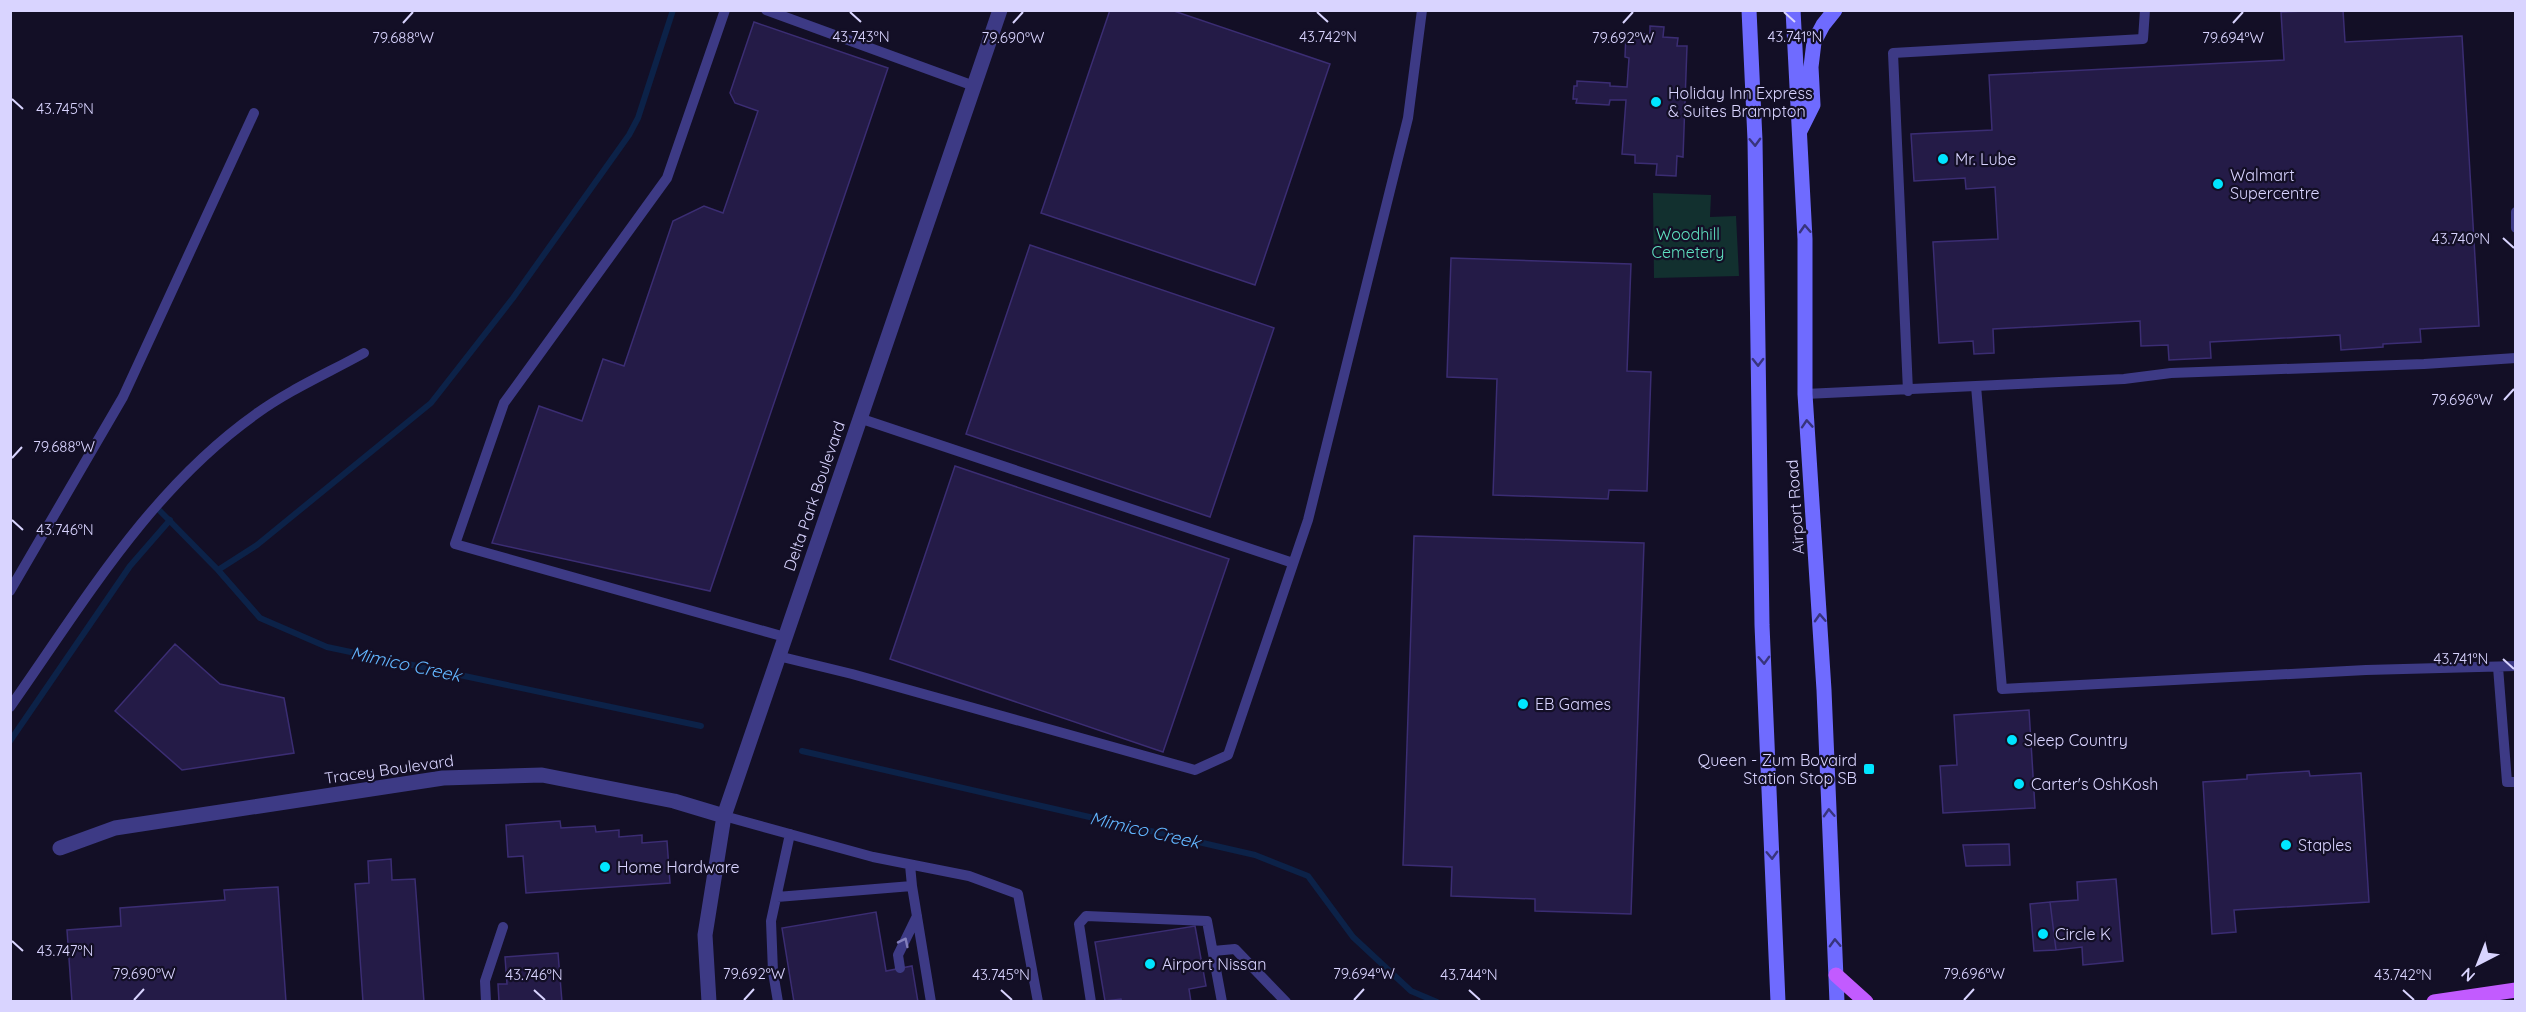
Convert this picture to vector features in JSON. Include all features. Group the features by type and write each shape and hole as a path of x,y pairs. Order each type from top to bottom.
{"main road":[{"name":"Airport Road","path":"1749,10 1755,140 1762,603 1778,1002"},
{"name":"Airport Road","path":"1793,10 1806,239 1805,394 1824,690 1837,1002"},
{"path":"1800,131 1813,105 1811,67 1814,42 1822,25 1835,10"},
{"path":"1836,975 1866,1002"},
{"path":"2434,1002 2516,990"}],"street":[{"name":"Delta Park Boulevard","path":"710,1002 705,935 724,816 1000,10"},
{"name":"Tracey Boulevard","path":"60,848 115,828 442,778 542,775 674,801 724,816"}],"lane":[{"path":"725,10 667,178 504,403 455,544 785,637"},
{"path":"766,10 974,86"},
{"path":"778,656 852,674 1195,770 1228,755 1308,520 1408,118 1422,10"},
{"path":"1908,391 1893,53 2143,39 2145,10"},
{"path":"10,591 123,397 254,113"},
{"path":"2516,212 2516,228"},
{"path":"10,706 114,558 163,495 214,448 257,413 363,352"},
{"path":"1805,394 1908,391 2124,379 2171,373 2424,364 2516,358"},
{"path":"1976,386 2002,688 2366,670 2516,666"},
{"path":"859,418 1293,563"},
{"path":"2498,667 2507,782 2516,782"},
{"path":"724,816 910,865 969,876 1018,894 1038,1002"},
{"path":"778,1002 773,972 771,921 790,834"},
{"path":"910,865 931,1002"},
{"path":"777,897 912,886"},
{"path":"900,968 898,955 917,916"},
{"path":"1091,1002 1079,924 1086,916 1208,921 1222,1002"},
{"path":"486,1002 485,981 503,927"},
{"path":"1213,951 1235,949 1286,1002"}],"green space":[{"name":"Woodhill Cemetery","path":"1653,193 1711,195 1710,217 1736,216 1739,276 1654,278"}],"building":[{"path":"1110,10 1171,10 1330,64 1255,285 1041,213"},
{"name":"Walmart Supercentre","path":"2343,10 2345,42 2462,36 2479,326 2420,329 2421,342 2341,350 2340,335 2210,342 2211,358 2169,360 2168,345 2141,346 2140,321 1993,329 1994,353 1974,354 1973,341 1939,343 1933,242 1998,239 1995,187 1966,189 1965,178 1914,181 1911,134 1992,130 1989,75 2284,60 2281,12"},
{"path":"754,22 888,68 710,591 492,543 539,406 582,421 603,359 624,366 673,221 704,206 723,213 758,111 735,103 730,93"},
{"name":"Holiday Inn Express & Suites Brampton","path":"1650,26 1664,27 1663,37 1678,38 1677,46 1687,46 1683,157 1677,156 1676,176 1656,175 1657,164 1635,163 1635,155 1622,154 1626,100 1610,100 1609,105 1576,103 1577,99 1573,99 1574,86 1577,86 1577,81 1610,83 1610,86 1627,87 1629,58 1625,57 1626,33 1650,34"},
{"path":"1030,245 1274,328 1210,517 966,434"},
{"path":"1451,258 1631,264 1627,371 1651,372 1647,491 1609,490 1608,499 1493,495 1497,379 1447,377"},
{"path":"955,466 1229,559 1163,752 890,659"},
{"name":"EB Games","path":"1414,536 1644,543 1631,914 1535,911 1535,899 1451,896 1452,867 1403,865"},
{"path":"175,644 220,684 284,698 294,753 182,770 115,711"},
{"path":"2029,710 2035,808 1943,813 1940,766 1957,765 1954,715"},
{"name":"Staples","path":"2309,771 2310,776 2361,773 2369,902 2234,910 2236,932 2212,934 2203,782 2247,779 2247,775"},
{"path":"560,821 561,828 595,826 596,832 619,830 619,837 642,835 642,843 667,841 670,883 526,893 523,856 508,857 506,825"},
{"path":"2009,844 2010,865 1966,866 1963,845"},
{"path":"391,859 392,880 415,879 424,1002 363,1002 355,884 369,883 368,861"},
{"path":"2116,879 2123,961 2083,965 2082,947 2056,950 2050,902 2078,900 2077,882"},
{"path":"278,887 286,1002 72,1002 67,930 121,926 120,908 225,900 224,890"},
{"name":"Circle K","path":"2050,902 2056,950 2034,951 2030,904"},
{"path":"876,912 886,971 912,966 918,1002 794,1002 782,928"},
{"name":"Airport Nissan","path":"1195,926 1206,986 1189,989 1191,1002 1122,1002 1121,999 1105,1001 1095,942"},
{"path":"558,953 562,1002 499,1002 498,984 507,984 505,957"}],"waterway":[{"path":"218,570 257,545 431,403 513,298 629,135 638,118 673,10"},
{"name":"Mimico Creek","path":"160,511 218,570 260,618 327,647 701,726"},
{"path":"10,741 130,566 170,520"},
{"name":"Mimico Creek","path":"802,751 1255,855 1308,876 1353,937 1411,991 1437,1002"}],"place":[{"name":"Holiday Inn Express & Suites Brampton","path":"1656,102"},
{"name":"Mr. Lube","path":"1943,159"},
{"name":"Walmart Supercentre","path":"2218,184"},
{"name":"EB Games","path":"1523,704"},
{"name":"Sleep Country","path":"2012,740"},
{"name":"Queen - Zum Bovaird Station Stop SB","path":"1869,769"},
{"name":"Carter's OshKosh","path":"2019,784"},
{"name":"Staples","path":"2286,845"},
{"name":"Home Hardware","path":"605,867"},
{"name":"Circle K","path":"2043,934"},
{"name":"Airport Nissan","path":"1150,964"}]}
